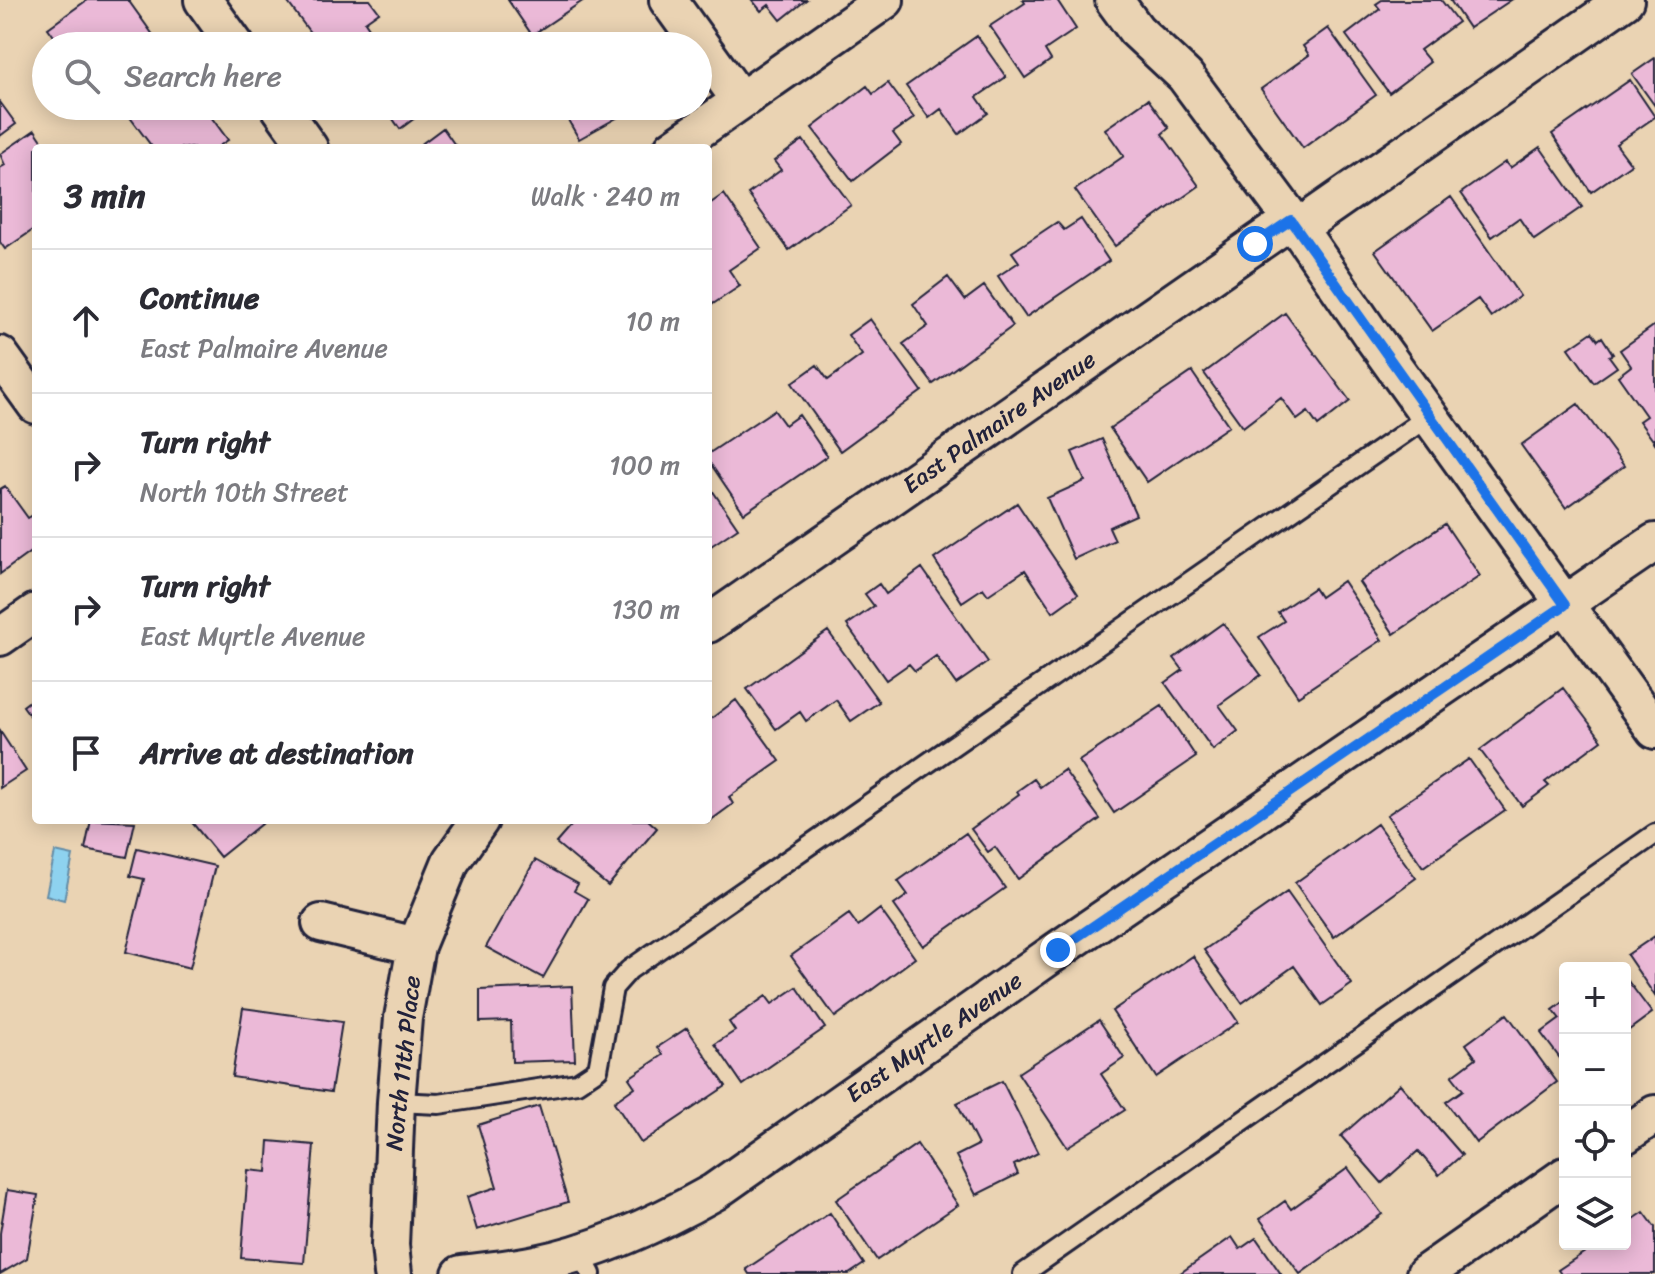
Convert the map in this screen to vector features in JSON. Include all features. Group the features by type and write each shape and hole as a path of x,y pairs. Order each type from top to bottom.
{"street":[{"path":"203,0 226,32"},
{"path":"668,0 691,32"},
{"path":"679,144 885,0"},
{"path":"1114,0 1136,30 1185,76 1295,224 1655,730"},
{"name":"East Palmaire Avenue","path":"712,621 1625,0"},
{"path":"712,61 740,100"},
{"path":"289,120 306,144"},
{"path":"0,355 32,399"},
{"name":"East Myrtle Avenue","path":"461,1274 536,1264 585,1263 714,1192 1058,950 1655,542"},
{"path":"0,637 32,615"},
{"name":"North 11th Place","path":"393,1274 390,1245 396,1102 403,1018 416,946 451,861 477,824"},
{"path":"321,923 416,946"},
{"path":"1631,1131 1655,1114"},
{"path":"1425,1274 1562,1178"}],"lane":[{"path":"396,1102 439,1104 577,1083 598,1069 613,988 629,970 1429,416"},
{"path":"1023,1274 1655,834"}],"water":[{"path":"55,852 73,856 64,900 46,895"}],"building":[{"path":"87,0 128,0 151,32 51,32 48,28"},
{"path":"286,0 370,0 379,12 365,22 372,32 310,32"},
{"path":"508,0 584,0 536,32 530,32"},
{"path":"752,0 806,0 781,20 769,5 761,11"},
{"path":"1023,0 1057,0 1076,29 1045,50 1051,60 1025,78 990,26 1025,3"},
{"path":"1382,0 1441,0 1458,22 1420,50 1430,62 1389,93 1346,35 1380,9 1376,4"},
{"path":"1450,0 1511,0 1469,28"},
{"path":"1328,28 1376,95 1303,148 1261,89 1309,55 1303,46"},
{"path":"977,36 1006,77 977,97 988,113 959,134 941,109 929,118 906,86"},
{"path":"1655,58 1655,106 1632,74"},
{"path":"1630,80 1655,117 1616,144 1631,164 1591,192 1552,134"},
{"path":"888,83 914,118 893,133 901,144 853,181 812,128 867,86 873,94"},
{"path":"1148,99 1169,128 1162,134 1199,186 1115,246 1075,190 1124,156 1105,129"},
{"path":"0,102 16,124 0,136"},
{"path":"132,120 213,120 228,140 222,144 150,144"},
{"path":"394,120 412,120 400,129"},
{"path":"568,120 613,120 579,139"},
{"path":"443,128 454,144 421,144"},
{"path":"35,130 44,144 32,144 32,231 5,249 0,242 0,168 5,165 0,154"},
{"path":"803,140 851,205 789,250 748,194 781,170 774,161"},
{"path":"1540,147 1582,207 1534,240 1519,218 1492,237 1461,193 1505,162 1510,168"},
{"path":"724,194 761,248 729,270 740,286 713,304 712,303 712,202"},
{"path":"1451,197 1520,296 1491,317 1478,299 1432,331 1375,251"},
{"path":"1081,219 1109,261 1026,317 998,276 1019,262 1012,252 1057,222 1064,230"},
{"path":"948,277 965,300 984,286 1013,326 933,384 903,344 928,326 913,304"},
{"path":"1285,313 1350,401 1318,426 1308,412 1297,420 1281,398 1243,427 1204,373"},
{"path":"870,319 922,391 840,451 792,383 817,365 828,380 862,355 848,335"},
{"path":"1655,325 1655,443 1639,421 1646,416 1618,376 1631,366 1620,350"},
{"path":"1592,332 1598,340 1602,337 1617,367 1594,383 1569,348"},
{"path":"1192,372 1229,426 1147,482 1110,428"},
{"path":"1578,404 1624,466 1566,508 1521,445"},
{"path":"774,410 785,425 799,415 827,456 744,513 712,466 712,451"},
{"path":"1102,439 1136,515 1109,527 1115,540 1074,559 1047,498 1085,481 1072,452"},
{"path":"5,486 28,518 32,516 32,551 0,574 0,489"},
{"path":"712,490 738,528 712,545"},
{"path":"1017,503 1078,594 1053,612 1025,570 988,595 983,588 962,602 934,559"},
{"path":"1445,524 1480,576 1394,634 1359,582"},
{"path":"922,568 988,662 956,684 936,656 915,671 909,664 886,680 847,625 874,606 865,594 879,584 886,594"},
{"path":"1343,581 1382,640 1298,696 1259,637 1284,621 1278,612 1314,588 1320,597"},
{"path":"1223,623 1261,675 1219,705 1238,731 1213,750 1165,683 1183,670 1174,658"},
{"path":"828,631 879,702 851,721 836,700 806,721 800,712 776,729 747,689"},
{"path":"1563,688 1602,740 1545,782 1549,786 1522,806 1480,750"},
{"path":"32,699 32,718 23,706"},
{"path":"736,700 780,761 729,797 733,804 712,819 712,718"},
{"path":"1162,706 1196,757 1114,813 1079,761"},
{"path":"0,731 26,771 0,788"},
{"path":"1469,759 1505,810 1423,867 1387,815"},
{"path":"1064,770 1100,819 1018,879 995,847 988,852 971,829 1019,794 1017,791 1034,779 1040,787"},
{"path":"90,824 135,824 127,857 85,849"},
{"path":"193,824 261,824 220,857"},
{"path":"573,824 652,824 657,828 608,886 556,843"},
{"path":"1377,824 1416,878 1334,937 1295,883"},
{"path":"966,833 1005,888 923,946 894,905 908,895 898,881"},
{"path":"137,848 215,866 190,968 126,952 144,879 130,876"},
{"path":"535,860 578,884 574,891 588,899 543,978 486,947"},
{"path":"1287,892 1352,984 1322,1005 1294,966 1242,1003 1204,950"},
{"path":"880,909 915,958 835,1017 791,956 849,914 858,926"},
{"path":"1655,936 1655,996 1627,955"},
{"path":"1193,956 1238,1022 1156,1077 1112,1011"},
{"path":"1631,985 1652,1013 1631,1029"},
{"path":"572,986 575,1060 512,1062 511,1021 480,1022 480,990"},
{"path":"797,987 825,1028 743,1085 715,1044 735,1031 729,1022 766,996 772,1004"},
{"path":"243,1008 342,1022 331,1092 232,1077"},
{"path":"1507,1014 1557,1082 1476,1143 1446,1102 1463,1090 1452,1076 1476,1058 1466,1044"},
{"path":"1099,1020 1124,1058 1101,1074 1125,1110 1067,1147 1018,1073"},
{"path":"1559,1020 1559,1057 1541,1033"},
{"path":"687,1028 726,1086 641,1143 614,1102 635,1087 629,1078 663,1055 658,1047"},
{"path":"1002,1081 1038,1153 1014,1165 1018,1174 976,1195 956,1156 978,1145 957,1103"},
{"path":"1400,1084 1462,1155 1439,1175 1418,1151 1382,1183 1341,1136"},
{"path":"539,1106 568,1202 477,1230 467,1197 497,1187 478,1125"},
{"path":"269,1141 314,1145 304,1263 241,1258 248,1170 267,1172"},
{"path":"917,1144 958,1205 877,1260 836,1200"},
{"path":"1348,1168 1382,1214 1300,1274 1260,1219 1285,1201 1291,1209"},
{"path":"7,1190 38,1195 27,1258 0,1274 0,1233"},
{"path":"1644,1212 1655,1227 1655,1274 1561,1274 1558,1270 1588,1250 1631,1250 1631,1221"},
{"path":"830,1213 864,1264 849,1274 749,1274 746,1269"},
{"path":"1232,1237 1240,1249 1256,1238 1281,1274 1179,1274"}],"route":[{"path":"1058,950 1565,605 1291,220 1255,244"}]}
